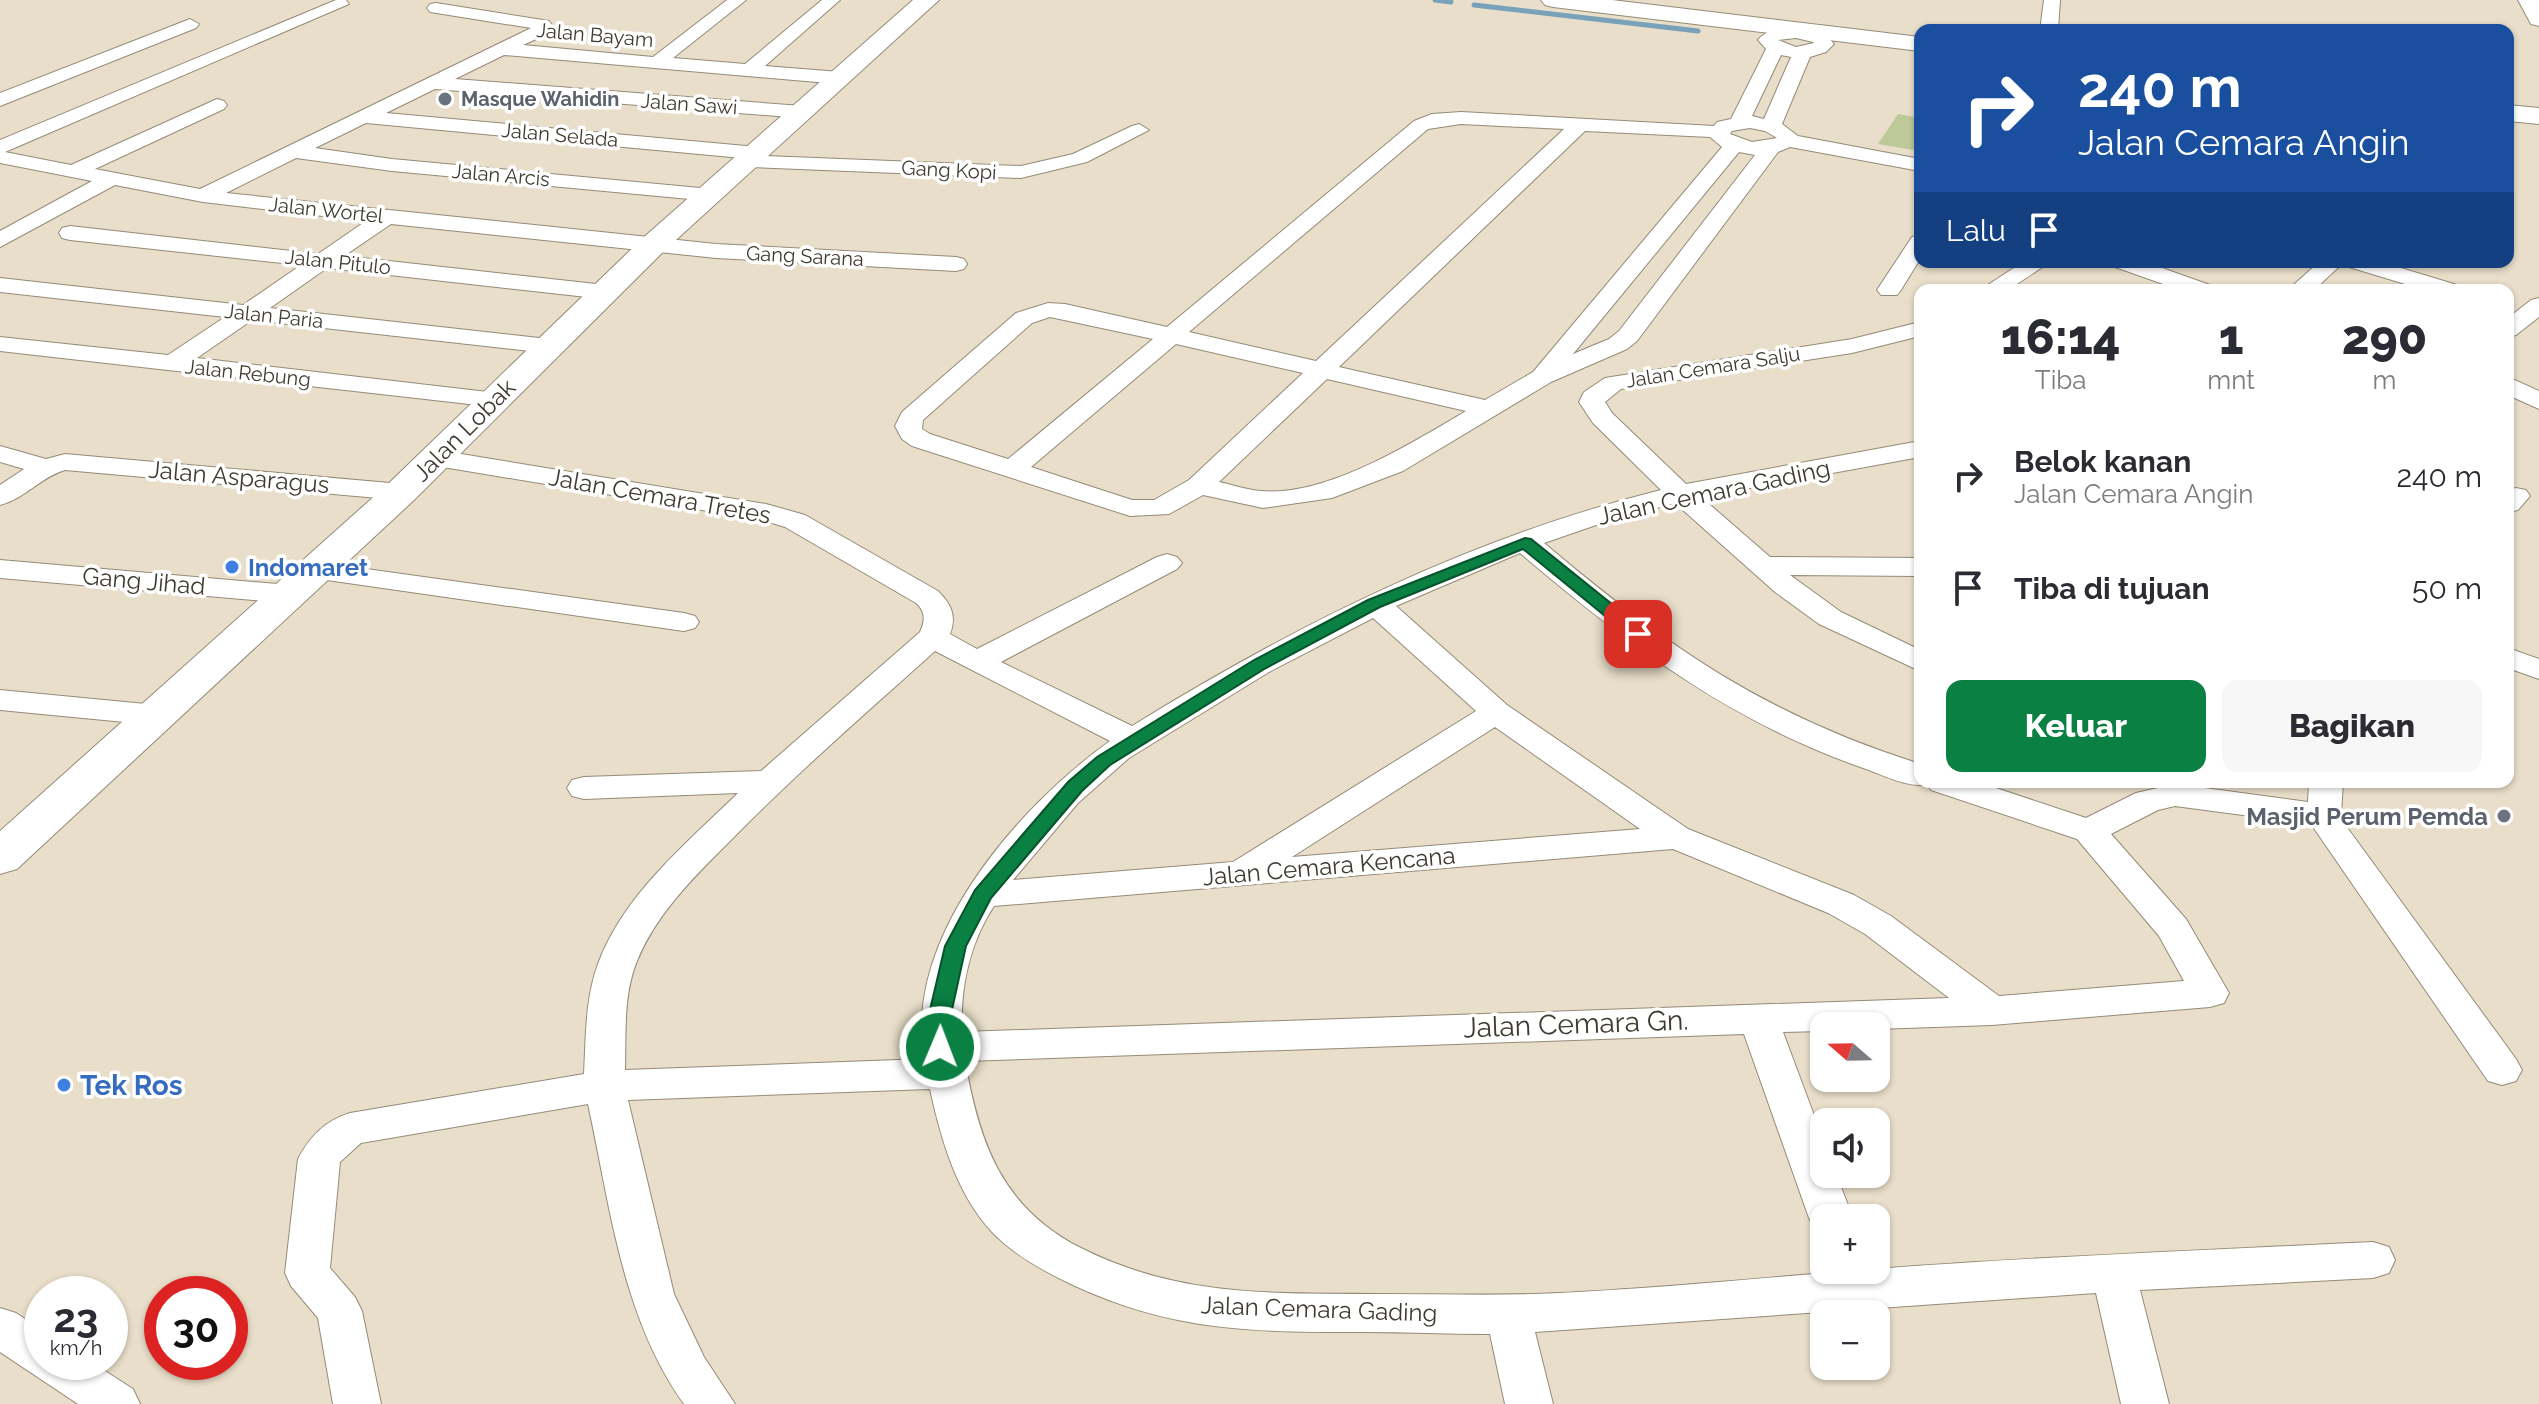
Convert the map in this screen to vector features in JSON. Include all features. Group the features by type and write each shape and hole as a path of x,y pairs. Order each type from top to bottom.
{"main road":[{"name":"Jalan Lobak","path":"0,858 401,492 654,244 927,0"},
{"path":"1553,0 1914,43"},
{"path":"1657,0 1914,30"},
{"path":"2530,0 2539,19"}],"street":[{"path":"657,62 738,0"},
{"path":"749,70 832,0"},
{"path":"2050,24 2052,0"},
{"path":"0,147 340,4"},
{"name":"Jalan Bayam","path":"436,8 543,25 539,31 501,49"},
{"path":"1746,23 1772,44 1803,51 1851,36"},
{"path":"0,100 190,24"},
{"path":"1542,377 1730,133 1779,33 1805,34 1823,41 1823,47"},
{"path":"203,196 501,49"},
{"name":"Jalan Bayam","path":"501,49 840,78"},
{"path":"1199,486 1263,500 1322,492 1393,465 1542,377 1613,347 1628,336 1776,138 1803,51"},
{"name":"Jalan Sawi","path":"433,83 802,112"},
{"path":"76,170 217,105"},
{"name":"Jalan Selada","path":"362,117 754,157"},
{"path":"1013,469 1421,125 1446,118 1730,133 1776,138 1914,164"},
{"path":"1490,409 1321,371 1065,311 1036,313 1024,318 911,417 908,426 911,433 921,440 1130,508 1159,508 1199,486 1321,371 1581,124"},
{"name":"Gang Kopi","path":"754,157 974,172 1032,171 1080,158 1139,130"},
{"name":"Jalan Arcis","path":"291,151 392,165 711,195"},
{"name":"Jalan Wortel","path":"0,157 203,196 654,244"},
{"path":"0,180 33,163"},
{"path":"0,240 113,178"},
{"path":"172,364 387,217"},
{"name":"Jalan Pitulo","path":"70,233 605,292"},
{"name":"Gang Sarana","path":"654,244 763,254 956,264"},
{"path":"1889,290 1914,251"},
{"path":"2002,284 2029,268"},
{"path":"2140,268 2185,284"},
{"path":"2307,284 2326,268"},
{"path":"2377,268 2429,284"},
{"name":"Jalan Paria","path":"0,285 548,346"},
{"name":"Jalan Cemara Salju","path":"1681,494 1596,410 1593,397 1607,386 1762,357 1852,346 1914,330"},
{"name":"Jalan Rebung","path":"0,344 496,399"},
{"path":"2514,388 2539,401"},
{"name":"Jalan Cemara Gading","path":"1825,1284 1650,1308 1508,1314 1228,1311 1155,1297 1072,1266 1035,1244 1001,1214 977,1179 959,1133 944,1060 940,1014 947,973 967,920 982,895 1075,786 1134,740 1260,664 1374,603 1594,517 1681,494 1914,450"},
{"path":"0,454 46,467"},
{"name":"Jalan Cemara Tretes","path":"437,458 733,505 795,521 935,603 940,612 940,623 933,637"},
{"name":"Jalan Asparagus","path":"46,467 77,462 401,492"},
{"path":"0,497 46,467"},
{"path":"1681,494 1785,586 1830,618 1914,659"},
{"path":"1525,542 1638,634 1716,689 1820,741 1914,773"},
{"path":"977,662 1167,563"},
{"path":"1762,566 1914,567"},
{"name":"Gang Jihad","path":"0,569 289,594"},
{"path":"316,571 684,622"},
{"path":"1374,603 1496,712 1676,837 1841,904 1878,925 1992,1011"},
{"path":"711,1404 687,1371 652,1294 604,1086 607,1007 617,963 638,924 672,878 770,781 933,637 1134,740"},
{"path":"2514,660 2539,670"},
{"path":"0,700 156,715"},
{"path":"1241,873 1496,712"},
{"path":"584,788 770,781"},
{"path":"1961,788 2089,831 2148,801 2175,795 2325,798 2330,829 2502,1070"},
{"name":"Jalan Cemara Gn.","path":"357,1404 339,1311 307,1273 319,1159 324,1149 350,1129 604,1086 944,1060 1758,1018 1992,1011 2210,993 2173,928 2089,831"},
{"name":"Jalan Cemara Kencana","path":"982,895 1676,837"},
{"path":"1758,1018 1826,1204"},
{"name":"Jalan Cemara Gading","path":"1890,1279 2114,1273 2373,1260"},
{"path":"2114,1273 2145,1404"},
{"path":"1508,1314 1529,1404"},
{"path":"0,1327 24,1343"},
{"path":"80,1380 116,1404"}],"green space":[{"path":"1898,114 1914,117 1914,150 1878,144"}],"waterway":[{"path":"1435,0 1451,2"},
{"path":"1474,5 1698,31"}],"place":[{"name":"Masque Wahidin","path":"445,99"},
{"name":"Indomaret","path":"232,567"},
{"name":"Masjid Perum Pemda","path":"2504,816"},
{"name":"Tek Ros","path":"64,1085"}],"route":[{"path":"940,1047 940,1014 955,946 982,895 1019,849 1075,786 1104,761 1260,664 1374,603 1525,542 1638,634"}]}
